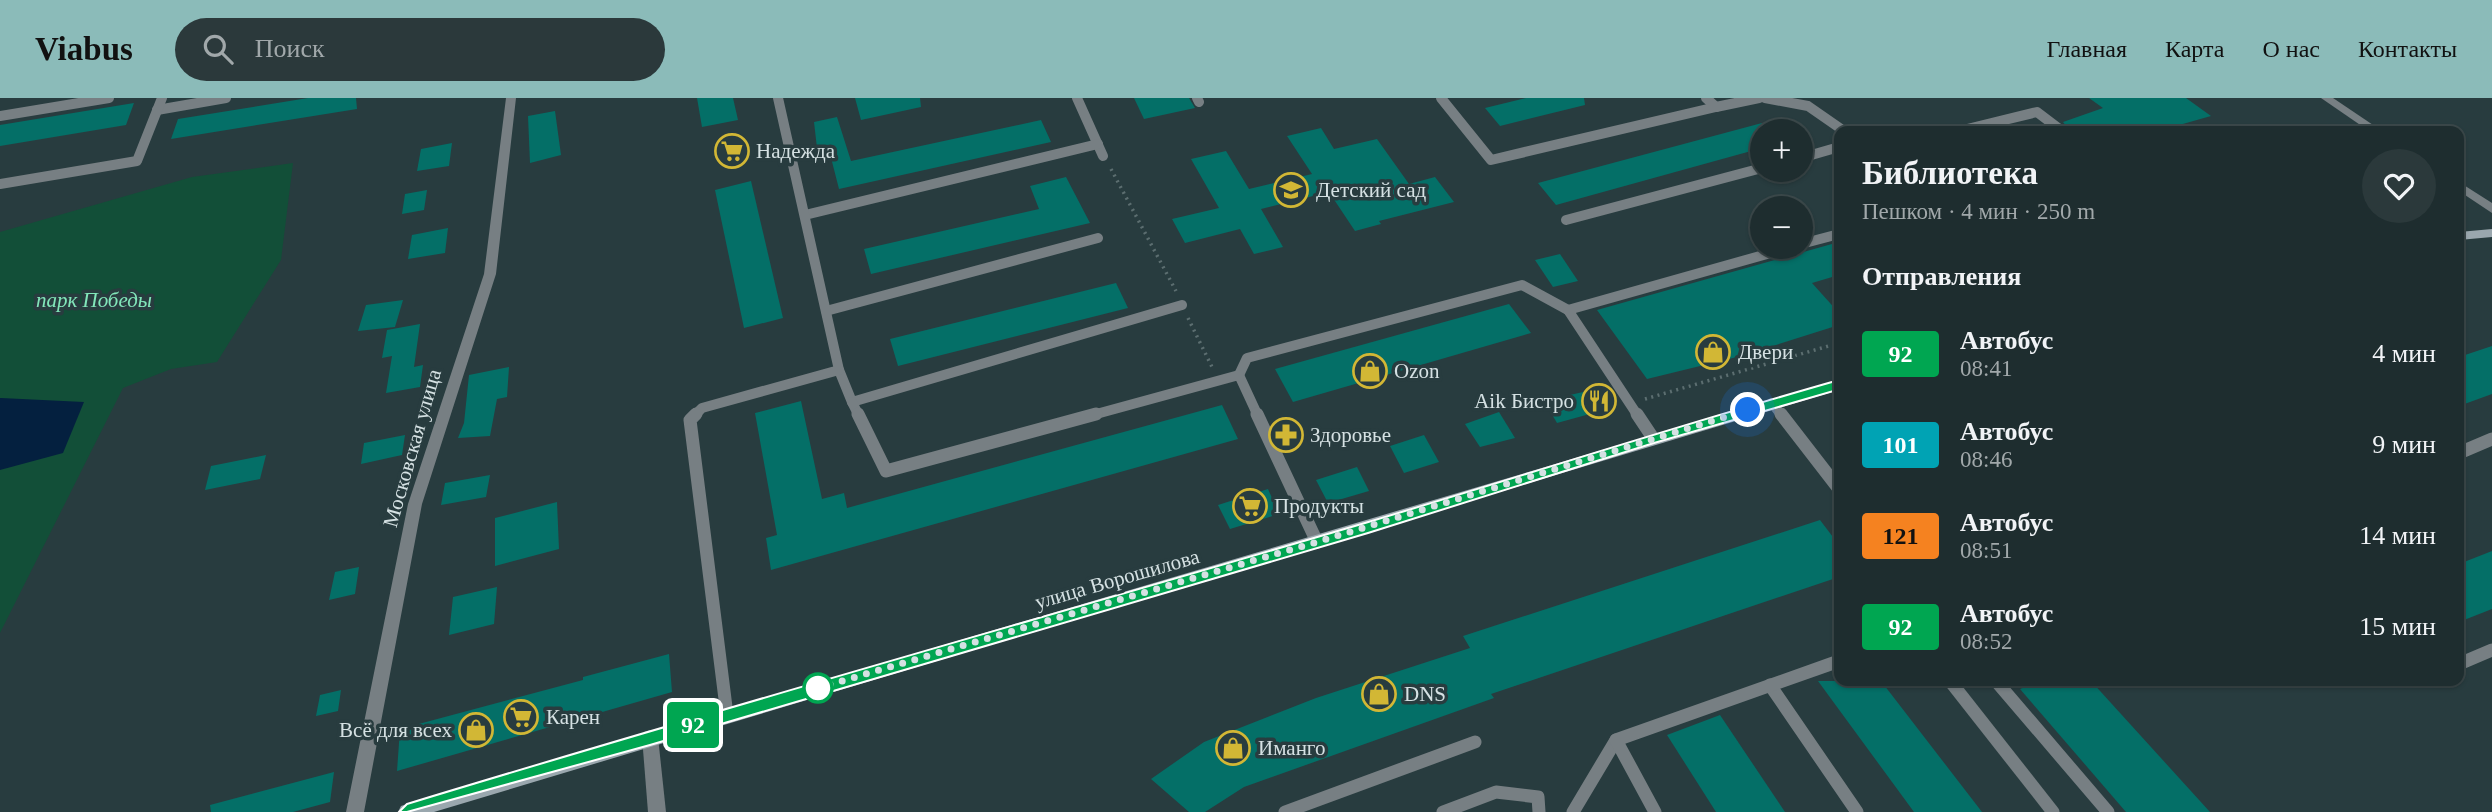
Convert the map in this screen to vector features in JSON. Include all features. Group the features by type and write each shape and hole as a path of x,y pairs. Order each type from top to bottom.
{"main road":[{"path":"2464,236 2492,233"},
{"name":"улица Ворошилова","path":"407,812 650,737 1317,542 1653,438 1834,386"}],"street":[{"name":"Московская улица","path":"355,812 415,504 490,274 511,98"},
{"path":"2326,98 2368,126"},
{"path":"2464,189 2492,209"},
{"path":"650,737 657,812"}],"lane":[{"path":"0,116 109,98"},
{"path":"0,184 137,160 162,98"},
{"path":"157,110 226,98"},
{"path":"778,98 839,370 886,471 1239,375"},
{"path":"1077,98 1103,156"},
{"path":"1441,98 1491,160 1759,98"},
{"path":"1706,98 1716,107"},
{"path":"1765,98 1808,106 1837,126"},
{"path":"1980,126 2037,112 2055,126"},
{"path":"805,215 1098,144"},
{"path":"1813,155 1834,149"},
{"path":"1566,220 1750,171"},
{"path":"1813,241 1834,234"},
{"path":"825,312 1098,238"},
{"path":"1568,310 1750,259"},
{"path":"1239,375 1247,358 1522,285 1568,310 1653,438"},
{"path":"852,402 1182,306"},
{"path":"727,715 690,420 702,408 839,370"},
{"path":"1239,375 1317,542"},
{"path":"1772,403 1834,483"},
{"path":"2464,451 2492,439"},
{"path":"2464,662 2492,650"},
{"path":"1573,812 1616,740 1834,663"},
{"path":"1770,685 1857,812"},
{"path":"1954,686 2053,812"},
{"path":"2000,686 2108,812"},
{"path":"1616,740 1655,812"},
{"path":"1285,812 1475,742"},
{"path":"1443,812 1496,792 1538,797 1539,812"}],"path":[{"path":"1103,156 1177,294"},
{"path":"1182,306 1219,380"},
{"path":"1631,403 1834,344"}],"green space":[{"name":"парк Победы","path":"293,163 281,260 217,362 171,369 123,388 0,633 0,232 192,177"}],"water":[{"path":"0,398 84,402 63,453 0,470"}],"building":[{"path":"308,98 356,98 357,109 171,139 178,119"},
{"path":"697,98 733,98 738,120 702,127"},
{"path":"855,98 920,98 921,107 861,120"},
{"path":"1134,98 1189,98 1195,108 1144,119"},
{"path":"1526,98 1584,98 1585,105 1500,126 1485,108"},
{"path":"2089,98 2186,98 2211,116 2176,126 2066,126 2063,122 2103,108"},
{"path":"134,103 126,125 0,146 0,125"},
{"path":"555,111 561,155 530,163 528,116"},
{"path":"837,117 851,161 1041,120 1051,142 839,189 828,146 817,148 814,122"},
{"path":"1750,126 1750,151 1556,205 1538,183"},
{"name":"Детский сад","path":"1321,128 1334,149 1377,139 1409,184 1435,177 1454,202 1379,221 1381,224 1355,231 1329,192 1261,209 1283,247 1254,254 1240,229 1185,243 1172,219 1219,208 1191,159 1226,151 1249,189 1312,174 1287,136"},
{"path":"452,143 449,166 417,171 421,149"},
{"path":"1066,177 1090,223 871,274 864,249 1039,209 1030,186"},
{"path":"751,181 783,318 744,328 715,190"},
{"path":"427,190 424,210 402,214 405,194"},
{"path":"448,228 445,253 408,259 412,235"},
{"path":"1834,243 1834,276 1812,283 1834,307 1834,327 1741,356 1647,379 1597,310 1778,259 1813,259 1813,249"},
{"path":"1560,254 1578,281 1553,287 1535,260"},
{"path":"1116,283 1128,308 898,366 890,339"},
{"path":"403,300 395,327 358,331 366,305"},
{"path":"1509,304 1531,333 1293,402 1275,369"},
{"path":"420,324 414,367 423,365 420,387 386,393 392,356 382,358 387,330"},
{"path":"2492,346 2492,394 2464,404 2464,355"},
{"path":"509,367 507,397 497,399 490,436 458,438 464,423 469,375"},
{"path":"1596,389 1608,409 1557,423 1544,401"},
{"path":"801,401 822,499 844,493 847,508 1222,405 1238,439 771,570 766,538 777,535 755,413"},
{"path":"1499,412 1515,438 1480,447 1465,424"},
{"path":"405,435 402,455 361,464 364,443"},
{"path":"1424,435 1439,462 1404,473 1390,446"},
{"path":"266,455 260,479 205,490 211,466"},
{"path":"1357,467 1369,491 1328,503 1316,480"},
{"path":"490,475 486,497 441,505 445,483"},
{"path":"1268,489 1279,514 1230,529 1218,505"},
{"path":"557,502 559,549 495,566 495,518"},
{"path":"1820,520 1834,538 1834,579 1491,694 1494,698 1244,787 1205,812 1189,812 1151,779 1204,742 1316,698 1470,648 1463,636"},
{"path":"2492,551 2492,609 2464,620 2464,562"},
{"path":"359,567 355,594 329,600 335,572"},
{"path":"497,587 494,624 449,635 453,597"},
{"path":"669,654 672,692 397,771 400,729"},
{"path":"1818,681 1834,681 1834,686 1885,686 1982,812 1914,812"},
{"path":"2028,686 2096,686 2210,812 2126,812 2020,689"},
{"path":"341,690 338,711 316,716 320,695"},
{"path":"1720,715 1785,812 1716,812 1667,735"},
{"path":"334,772 330,802 293,812 211,812 210,805"}],"bus line":[{"name":"92","path":"407,812 650,737 1368,527 1653,438 1834,386"}],"place":[{"name":"Надежда","path":"732,151"},
{"name":"Детский сад","path":"1291,190"},
{"name":"Двери","path":"1713,352"},
{"name":"Ozon","path":"1370,371"},
{"name":"Aik Бистро","path":"1599,401"},
{"name":"Здоровье","path":"1286,435"},
{"name":"Продукты","path":"1250,506"},
{"name":"DNS","path":"1379,694"},
{"name":"Карен","path":"521,717"},
{"name":"Всё для всех","path":"476,730"},
{"name":"Иманго","path":"1233,748"}],"route":[{"path":"818,688 1368,527 1748,410"}]}
